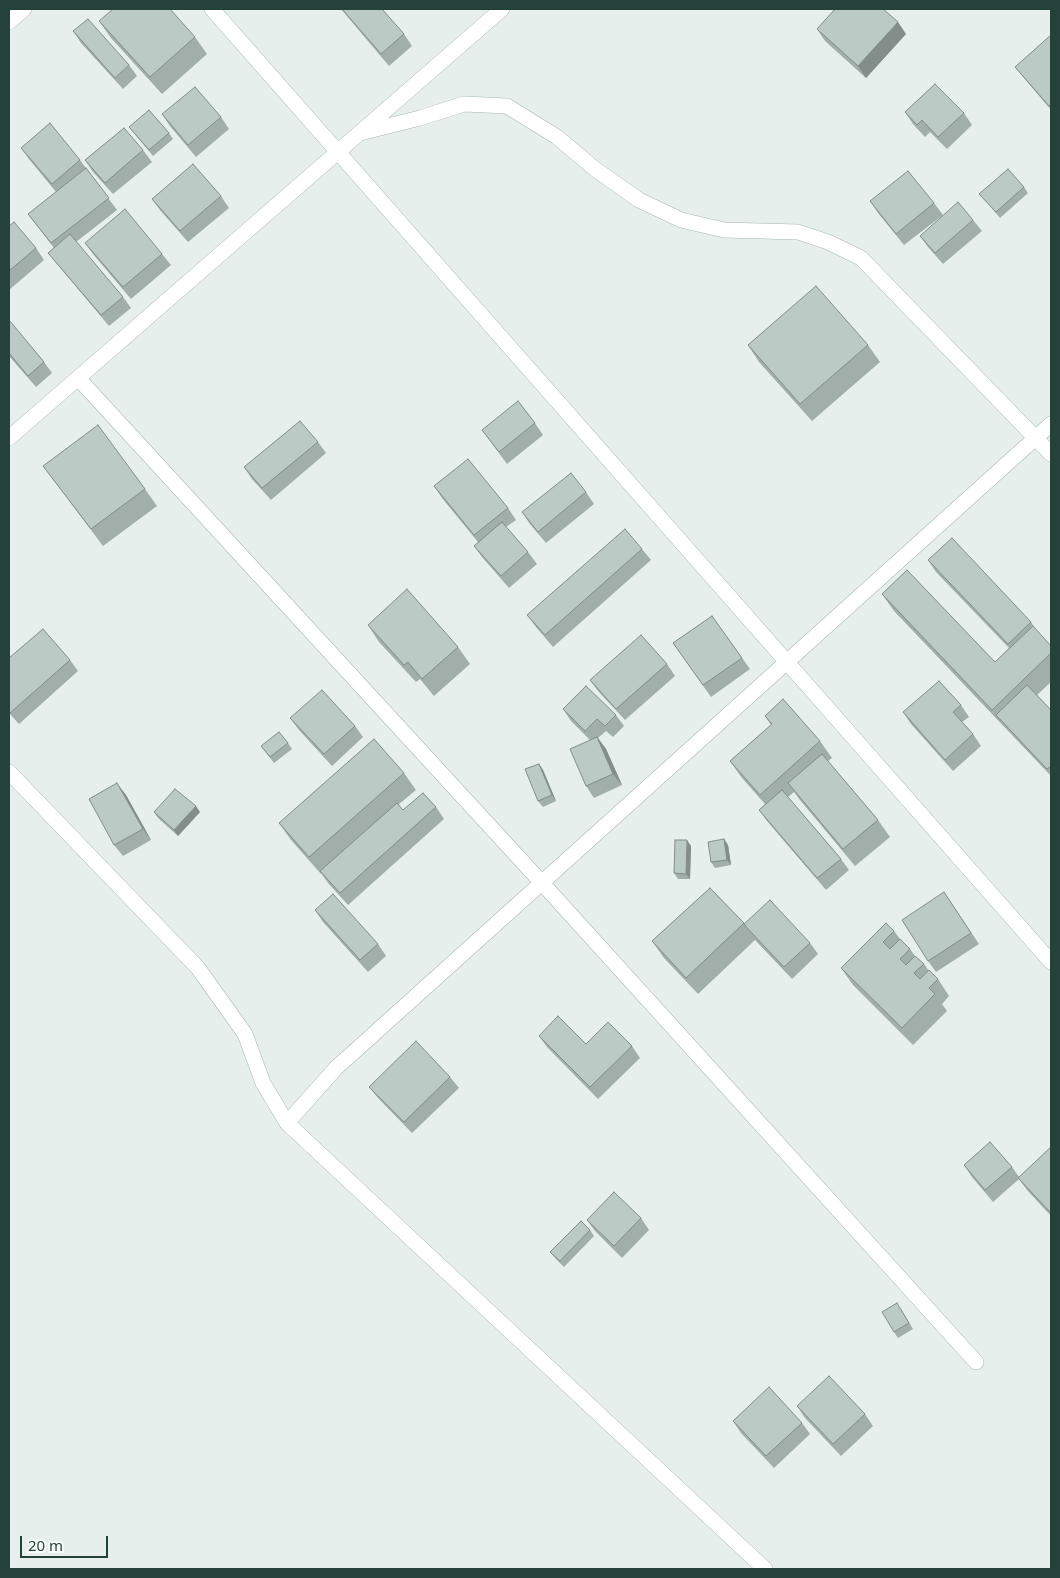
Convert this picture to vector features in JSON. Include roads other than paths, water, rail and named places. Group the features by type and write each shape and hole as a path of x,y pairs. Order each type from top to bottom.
{"street":[{"path":"9,22 24,9"},
{"path":"212,9 1051,962"},
{"path":"9,438 502,9"},
{"path":"360,133 420,118 464,104 507,106 557,137 595,169 639,200 681,220 724,230 798,232 828,242 860,258 1051,454"},
{"path":"78,378 542,883 976,1362"},
{"path":"287,1123 336,1068 1051,424"},
{"path":"9,772 198,968 245,1034 264,1083 287,1123 765,1569"}]}
